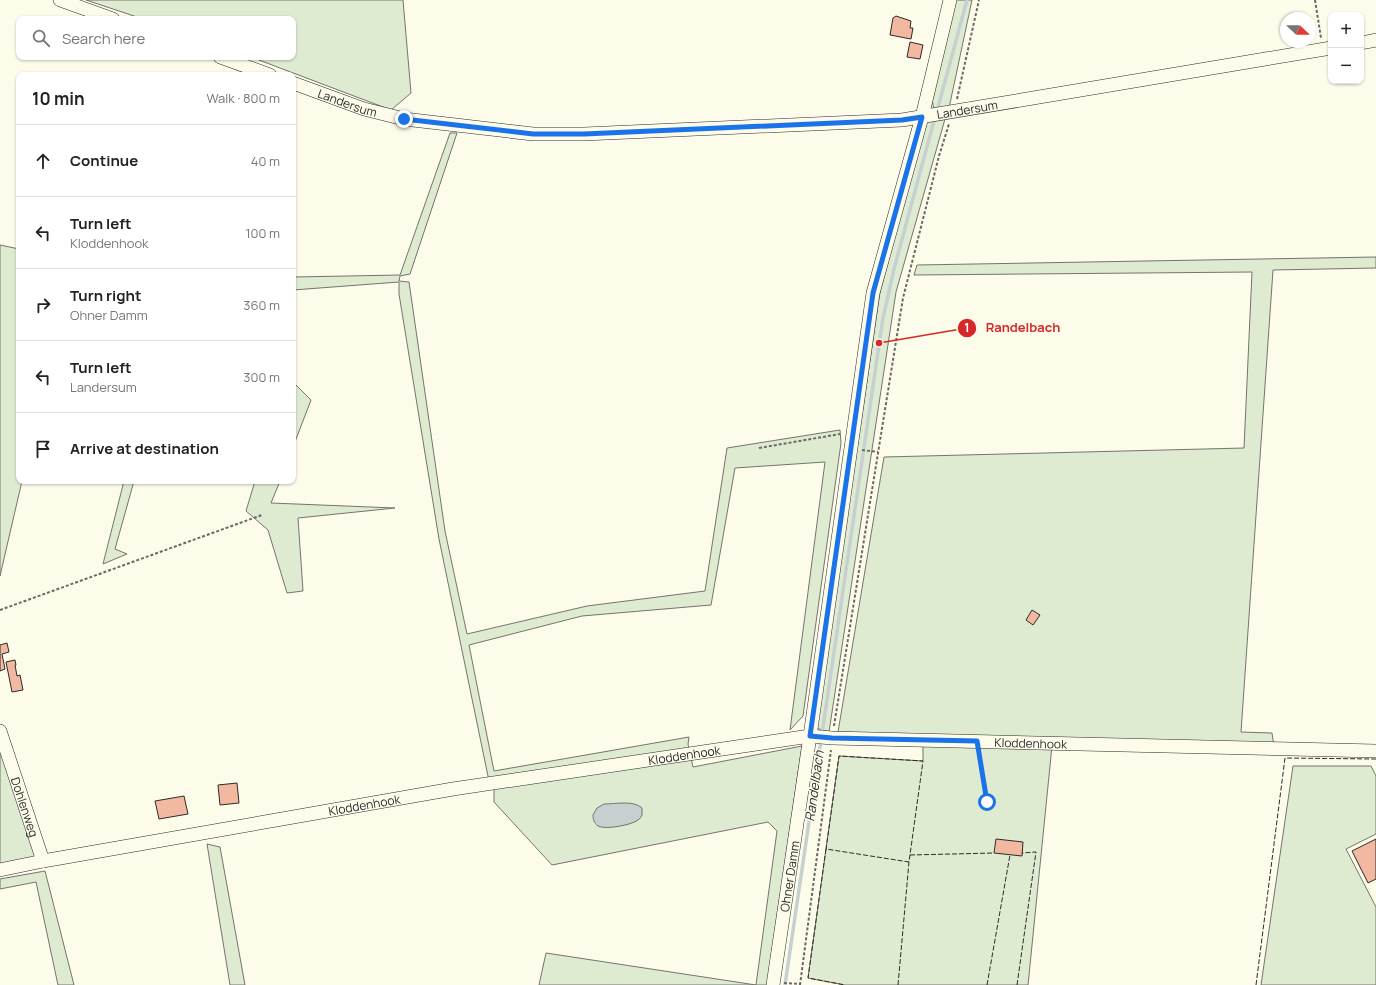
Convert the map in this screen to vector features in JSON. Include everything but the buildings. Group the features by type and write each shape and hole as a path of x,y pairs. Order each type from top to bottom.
{"street":[{"path":"60,0 105,16"},
{"name":"Ohner Damm","path":"773,985 821,737 851,449 873,293 936,115 930,84 950,0"},
{"path":"1364,42 1376,40"},
{"name":"Landersum","path":"296,84 364,109 404,119 533,134 584,134 902,120 1327,49"},
{"path":"228,60 262,72"},
{"name":"Dohlenweg","path":"0,730 43,861"},
{"name":"Kloddenhook","path":"0,870 43,861 453,789 821,737 1376,751"}],"path":[{"path":"800,985 821,737 878,452 903,298 939,156 936,115 956,99 979,0"},
{"path":"1315,0 1327,49"},
{"path":"759,448 853,432"},
{"path":"851,449 878,452"},
{"path":"0,610 262,514"},
{"path":"977,741 987,802"}],"green space":[{"path":"86,0 403,0 411,93 391,110 296,74 296,72 291,72 259,60 296,60 296,16 134,16"},
{"path":"956,0 972,0 949,108 934,109 932,100"},
{"path":"930,119 945,119 896,292 829,732 816,728 880,292 925,124"},
{"path":"450,133 457,133 410,274 400,276 399,281 409,282 445,531 467,634 587,606 705,591 727,448 840,430 841,443 803,716 790,730 825,462 735,468 711,605 582,616 469,645 494,771 689,737 688,744 693,767 802,746 767,985 756,985 777,831 768,822 552,865 494,802 494,780 489,781 439,539 399,294 399,282 296,290 296,277 400,275"},
{"path":"0,245 16,248 16,484 21,484 0,576"},
{"path":"1376,257 1376,268 1273,270 1241,732 1272,733 1274,746 838,732 884,457 1244,448 1252,272 914,275 917,265"},
{"path":"296,385 311,400 296,439"},
{"path":"123,484 133,484 115,549 127,554 103,564"},
{"path":"254,484 279,484 271,503 395,508 298,518 303,591 287,593 268,530 246,511"},
{"path":"0,741 39,859 0,866"},
{"path":"923,746 1052,746 1028,985 845,985 808,978 839,756 923,761"},
{"path":"1293,766 1371,766 1376,776 1376,834 1346,849 1376,907 1376,985 1261,985"},
{"path":"207,844 220,847 245,985 230,985"},
{"path":"45,871 74,985 58,985 36,882 0,889 0,879"},
{"path":"546,953 756,985 539,985"}],"shaded area":[{"path":"604,804 634,804 642,808 642,815 639,820 630,824 601,827 596,824 593,815 597,808"}],"waterway":[{"name":"Randelbach","path":"937,111 967,0"},
{"name":"Randelbach","path":"822,734 883,318 894,269 935,117"},
{"name":"Randelbach","path":"785,985 821,740"}],"fence":[{"path":"898,985 909,862 923,761 839,756 826,849 909,862"},
{"path":"1256,985 1285,758 1376,759"},
{"path":"826,849 808,978 845,985"},
{"path":"1017,985 1036,852 1022,853"},
{"path":"910,855 994,853"},
{"path":"987,985 1010,855"}],"place":[{"name":"Randelbach","path":"879,343"}],"route":[{"path":"404,119 533,134 584,134 902,120 922,117 873,293 810,736 832,738 977,741 987,802"}]}
